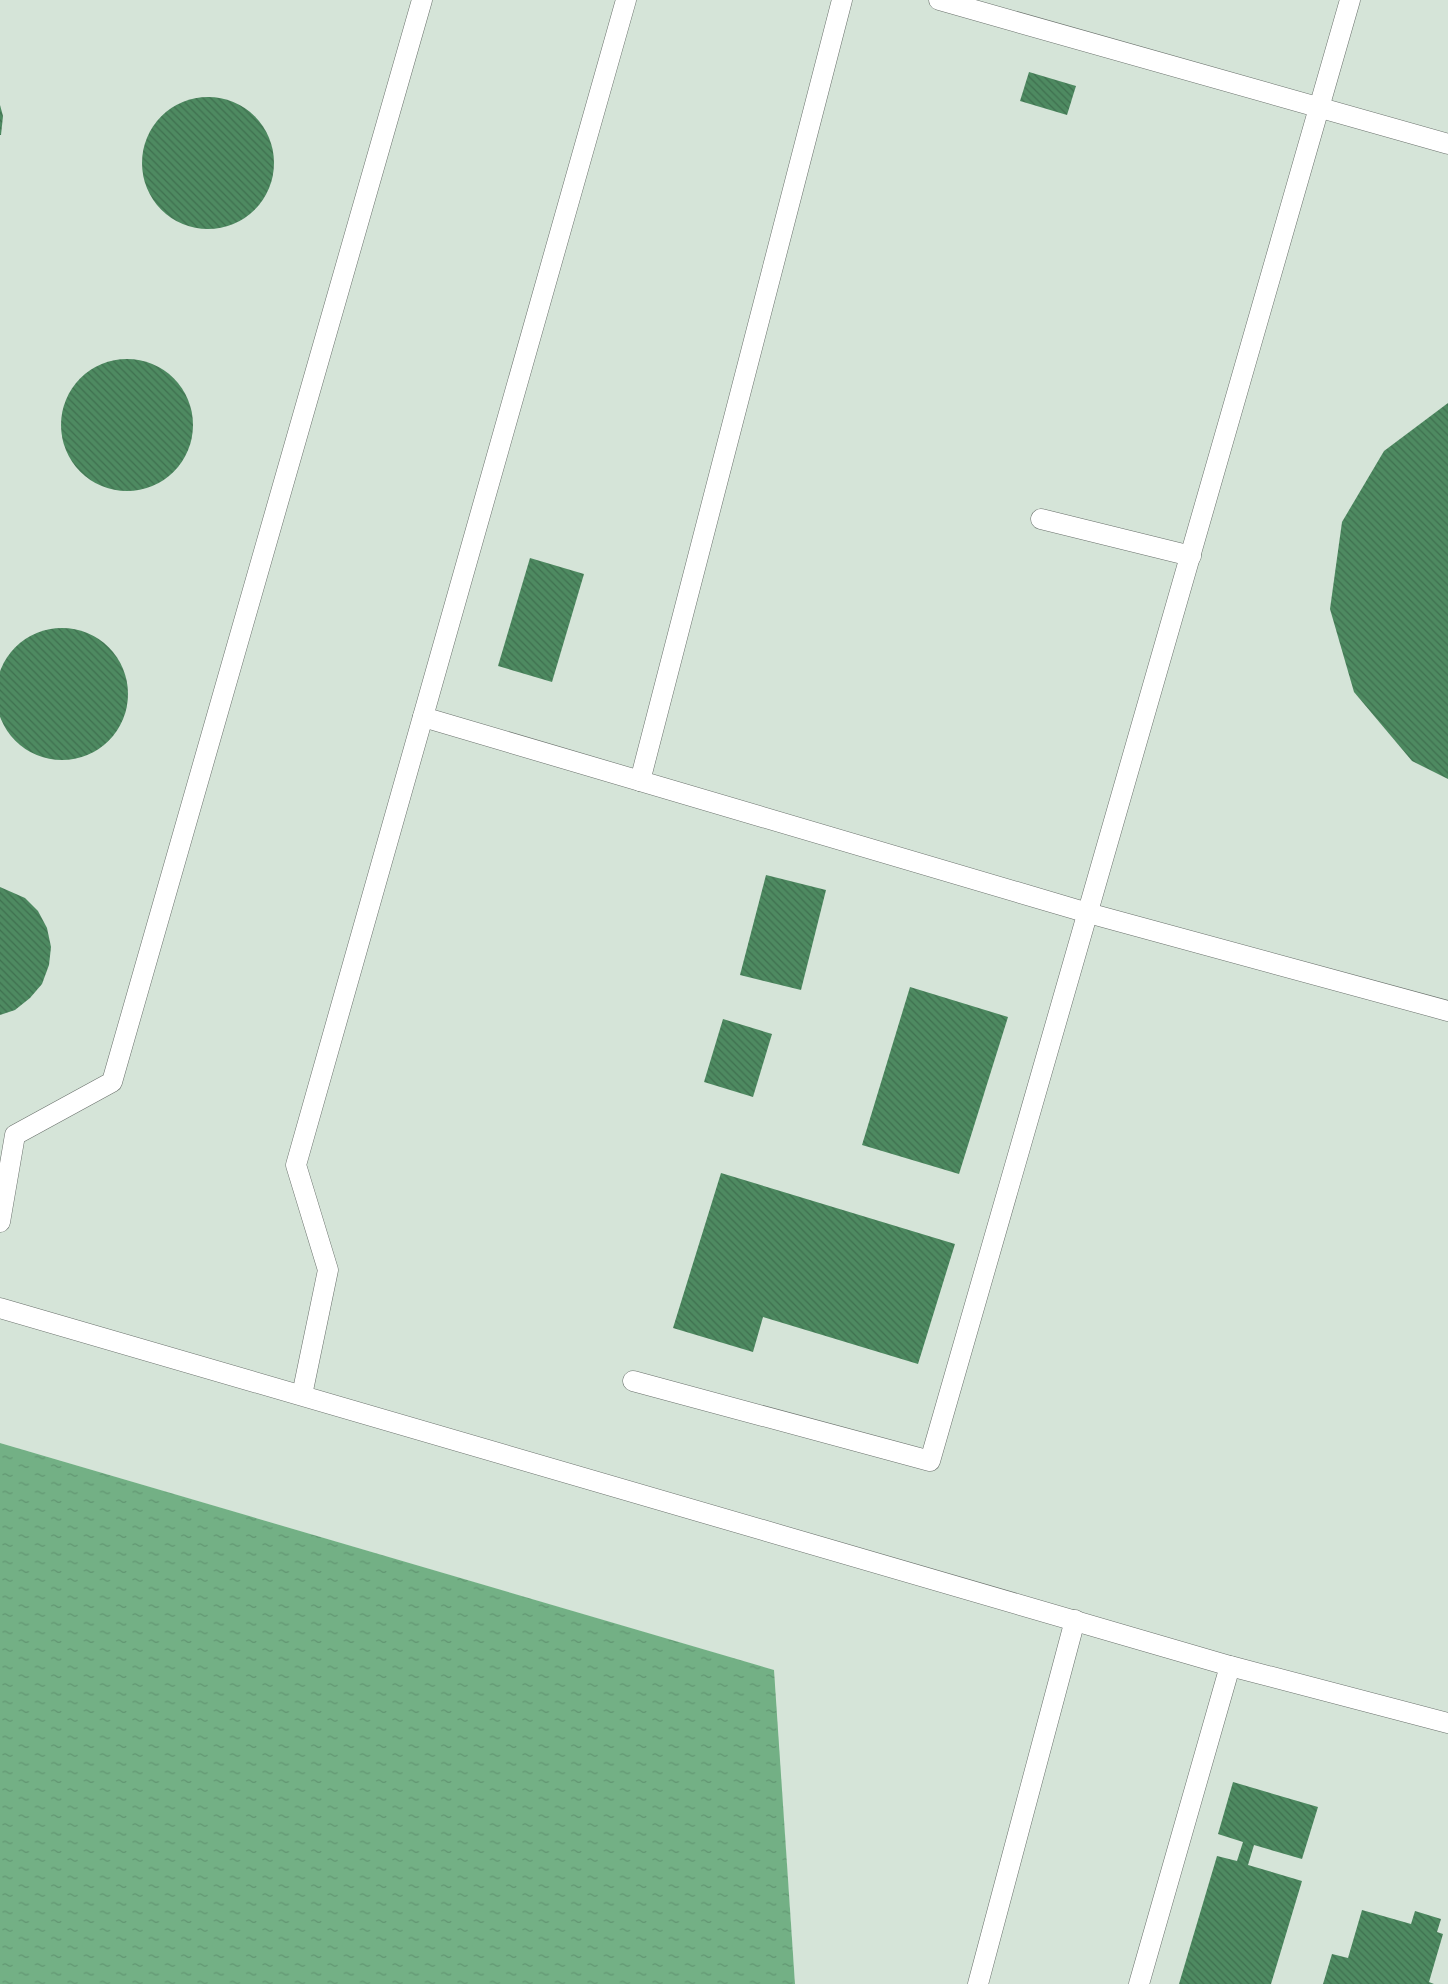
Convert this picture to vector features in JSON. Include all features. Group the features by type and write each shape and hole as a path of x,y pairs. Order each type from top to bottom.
{"lane":[{"path":"0,1222 7,1133 112,1082 422,0"},
{"path":"302,1395 328,1270 296,1165 626,0"},
{"path":"640,781 842,0"},
{"path":"939,0 1448,144"},
{"path":"633,1381 930,1461 1350,0"},
{"path":"1041,519 1191,556"},
{"path":"423,717 1088,913 1448,1011"},
{"path":"0,1308 1230,1666 1448,1723"},
{"path":"978,1984 1075,1620"},
{"path":"1138,1984 1230,1666"}],"shaded area":[{"path":"0,0 1448,0 1448,1984 795,1984 773,1670 0,1443"}],"water":[{"path":"0,1443 774,1670 795,1984 0,1984"}],"building":[{"path":"1029,72 1076,86 1067,115 1020,101"},
{"path":"208,97 221,98 233,102 255,116 269,138 273,150 273,176 269,188 255,210 233,224 221,228 208,229 195,228 183,224 161,210 147,188 143,176 142,163 143,150 147,138 161,116 183,102 195,98"},
{"path":"0,105 3,116 1,135 0,135"},
{"path":"127,359 140,360 152,364 174,378 188,400 192,412 192,438 188,450 174,472 152,486 140,490 127,491 114,490 102,486 80,472 66,450 62,438 61,425 62,412 66,400 80,378 102,364 114,360"},
{"path":"1448,403 1448,779 1412,761 1354,692 1330,609 1342,522 1384,451"},
{"path":"530,558 584,574 552,682 498,666"},
{"path":"62,628 75,629 87,633 109,647 123,669 127,681 127,707 123,719 109,741 87,755 75,759 62,760 49,759 37,755 15,741 1,719 -3,707 -4,694 -3,681 1,669 15,647 37,633 49,629"},
{"path":"766,875 826,890 801,990 740,975"},
{"path":"0,887 25,898 38,911 47,928 51,947 49,965 42,984 30,998 15,1010 0,1015"},
{"path":"910,987 1008,1017 959,1174 862,1145"},
{"path":"723,1019 772,1034 753,1097 704,1082"},
{"path":"721,1173 955,1244 918,1364 763,1317 753,1352 673,1328"},
{"path":"1233,1782 1318,1807 1302,1859 1254,1845 1248,1865 1302,1881 1271,1984 1179,1984 1217,1856 1237,1861 1243,1842 1218,1834"},
{"path":"1362,1910 1411,1924 1415,1911 1441,1919 1437,1932 1443,1934 1429,1982 1434,1984 1323,1984 1332,1954 1348,1958"}]}
